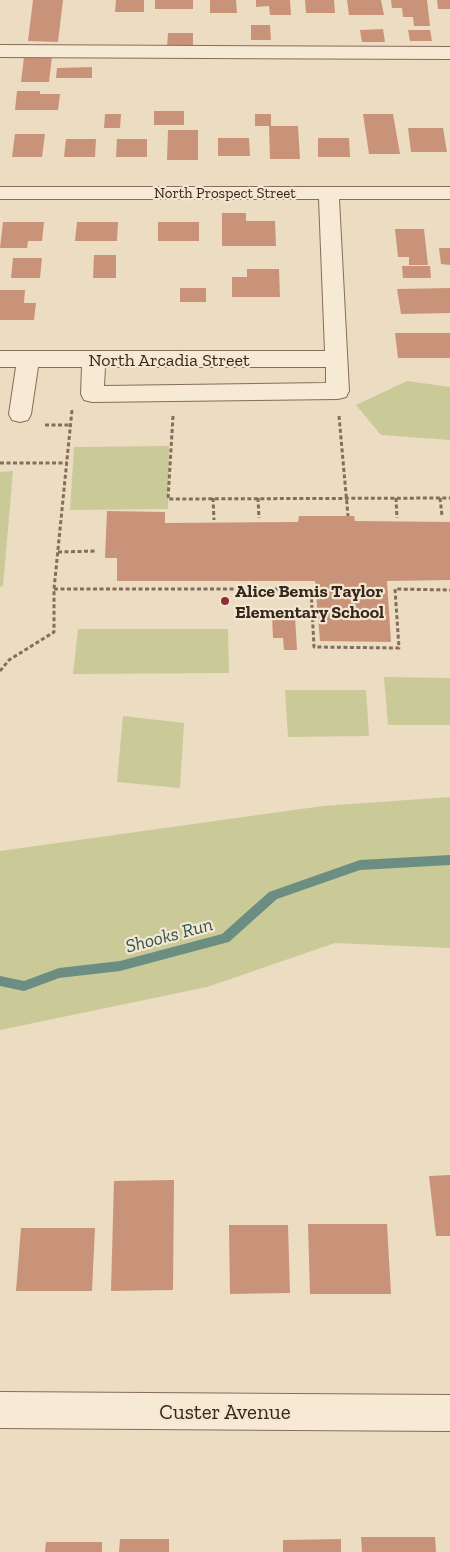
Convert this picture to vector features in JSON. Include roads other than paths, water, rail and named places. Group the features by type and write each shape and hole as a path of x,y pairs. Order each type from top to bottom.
{"street":[{"path":"0,51 450,53"},
{"name":"North Prospect Street","path":"0,193 450,192"},
{"path":"94,360 92,394 338,391 330,193"},
{"name":"North Arcadia Street","path":"0,359 338,359"},
{"path":"20,414 28,359"},
{"name":"Custer Avenue","path":"0,1410 450,1413"}],"waterway":[{"name":"Shooks Run","path":"0,981 24,986 59,973 120,966 225,938 273,895 360,865 450,860"}],"place":[{"name":"Alice Bemis Taylor Elementary School","path":"225,601"}]}
